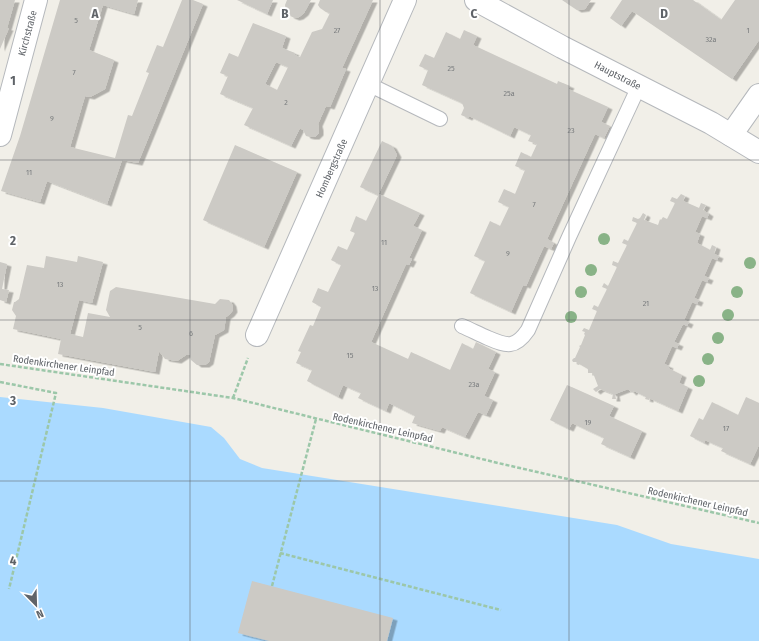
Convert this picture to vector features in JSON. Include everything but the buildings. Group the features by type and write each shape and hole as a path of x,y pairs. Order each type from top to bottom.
{"street":[{"name":"Kirchstraße","path":"0,135 36,0"},
{"name":"Hombergstraße","path":"257,335 405,0"},
{"name":"Hauptstraße","path":"476,0 562,47 711,123 759,152"},
{"path":"730,135 759,95"}],"lane":[{"path":"368,84 440,119"},
{"path":"462,326 504,345 518,341 528,330 569,236 639,86"}],"path":[{"path":"233,398 257,335"},
{"name":"Rodenkirchener Leinpfad","path":"0,364 233,398 316,419 759,523"},
{"path":"0,382 56,393 9,589"},
{"path":"272,586 316,419"},
{"path":"280,553 501,610"}],"water":[{"path":"0,397 103,408 211,427 224,438 240,459 262,468 617,525 671,544 759,559 759,641 0,641"}]}
